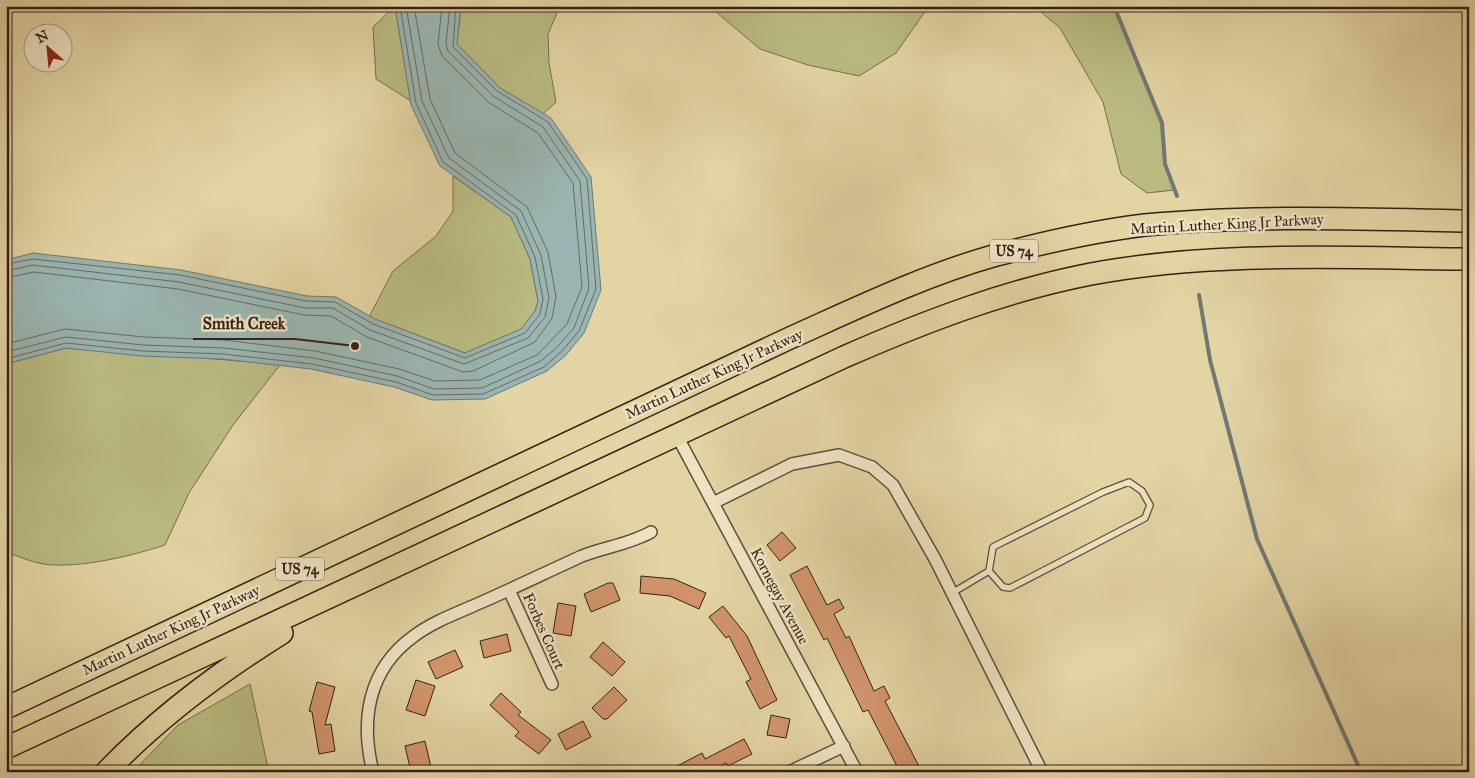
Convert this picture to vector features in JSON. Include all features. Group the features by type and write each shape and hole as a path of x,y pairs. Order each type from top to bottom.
{"highway":[{"name":"Martin Luther King Jr Parkway","path":"6,708 790,338 909,285 952,269 1033,246 1144,226 1331,219 1469,221"},
{"name":"US 74","path":"6,748 354,587 676,434 844,357 939,317 999,297 1082,276 1133,267 1222,260 1469,259"},
{"path":"106,772 157,723 230,666 354,587"}],"street":[{"name":"Kornegay Avenue","path":"676,434 857,772"},
{"path":"713,503 792,464 839,454 872,467 893,485 952,593 1042,772"},
{"path":"374,772 366,736 367,717 376,686 389,663 402,646 415,635 582,556 601,548 632,541 652,532"},
{"name":"Forbes Court","path":"509,590 552,684"},
{"path":"789,772 844,746"}],"lane":[{"path":"952,593 989,571 993,547 1103,492 1129,482 1142,491 1150,505 1145,518 1010,588 1003,587 989,571"}],"green space":[{"path":"395,6 411,101 376,79 373,27"},
{"path":"461,6 560,6 548,34 549,63 556,102 543,114 500,88 457,44"},
{"path":"709,6 929,6 896,53 859,76 808,65 760,49"},
{"path":"1034,6 1114,6 1162,123 1165,163 1174,190 1147,193 1121,174 1103,102 1060,28"},
{"path":"453,176 511,217 530,259 538,301 535,311 522,329 465,353 369,317 393,271 436,236 453,211"},
{"path":"66,348 280,365 233,425 189,493 165,545 121,557 72,565 43,564 6,552 6,364"},
{"path":"250,684 268,768 265,772 133,772 178,725"}],"water":[{"path":"395,6 461,6 457,44 500,88 551,118 591,177 601,290 584,333 566,355 547,371 485,399 432,400 394,387 311,369 223,359 142,356 66,348 6,364 6,260 33,253 181,270 307,296 336,297 375,319 465,353 521,329 535,311 538,301 530,259 511,217 440,166 411,105"}],"building":[{"path":"782,532 796,548 780,561 767,545"},
{"path":"807,566 827,605 839,599 844,608 834,614 846,638 849,636 874,691 884,686 890,698 885,701 922,772 900,772 868,710 863,712 827,638 824,640 790,575"},
{"path":"641,576 674,579 706,593 699,609 670,596 640,593"},
{"path":"608,583 613,583 620,600 591,612 584,594"},
{"path":"558,603 576,606 571,636 553,633"},
{"path":"723,606 747,636 777,700 760,709 746,682 751,679 729,636 726,638 709,617"},
{"path":"507,634 511,651 484,658 480,641"},
{"path":"603,642 625,662 612,676 590,657"},
{"path":"455,650 463,667 436,679 428,662"},
{"path":"416,680 435,686 425,716 406,710"},
{"path":"317,682 335,687 325,725 331,724 335,751 319,754 312,712 309,711"},
{"path":"614,687 627,700 607,719 603,719 592,708"},
{"path":"501,693 521,712 518,715 551,740 539,754 515,736 519,732 490,705"},
{"path":"771,715 790,719 786,738 767,735"},
{"path":"583,721 591,737 566,750 558,734"},
{"path":"744,739 752,754 728,766 726,763 709,772 666,772 702,753 705,759"},
{"path":"425,741 432,772 411,772 405,746"}],"waterway":[{"path":"1114,6 1162,123 1165,164 1177,196"},
{"path":"1199,295 1210,360 1257,539 1361,772"}],"place":[{"name":"Smith Creek","path":"355,346"}]}
